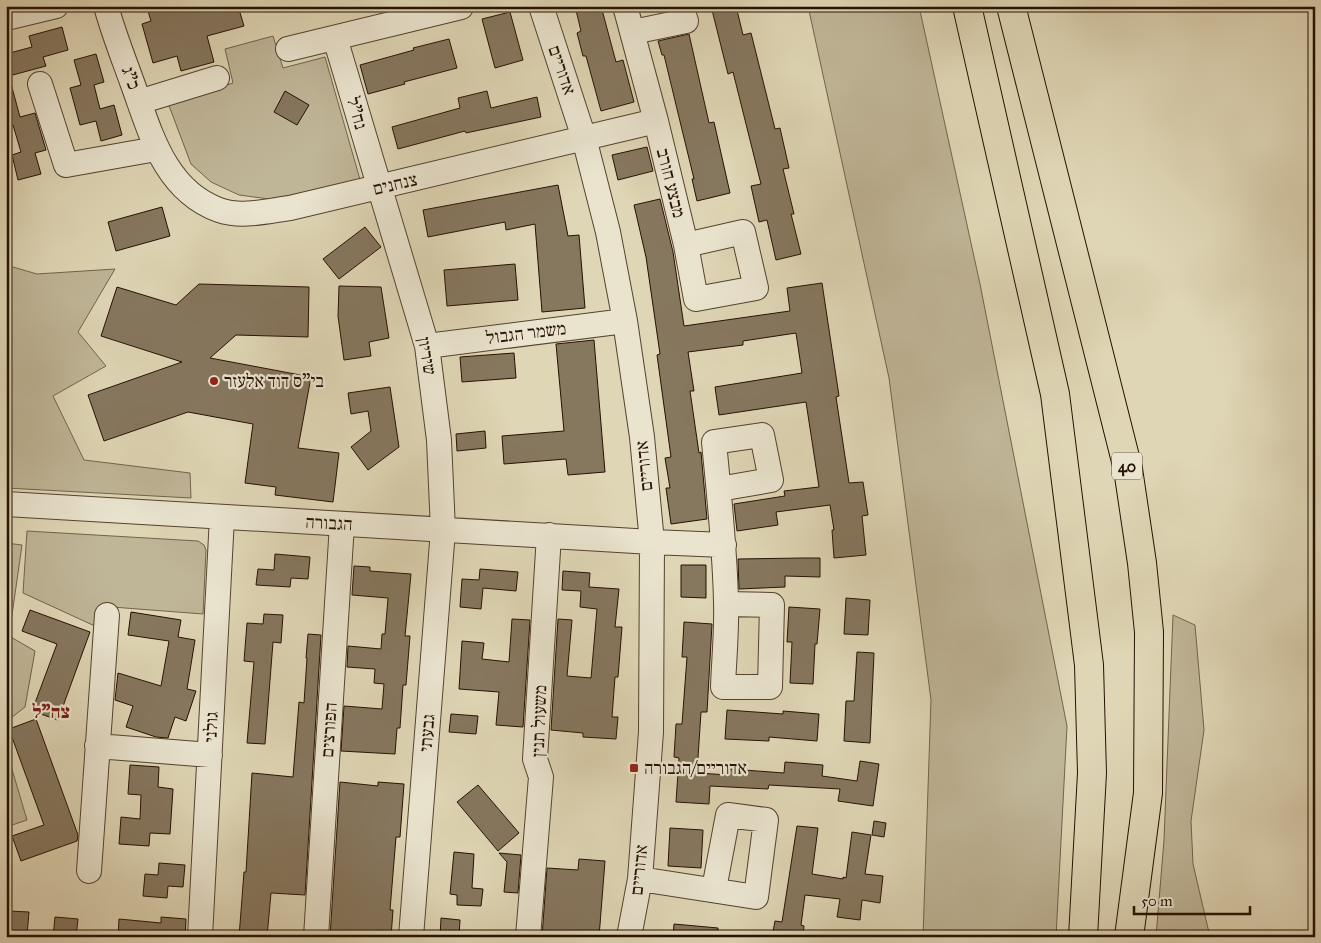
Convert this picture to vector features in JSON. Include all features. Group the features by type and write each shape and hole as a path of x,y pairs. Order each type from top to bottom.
{"highway":[{"path":"967,6 1057,404 1089,665 1092,773 1083,937"},
{"name":"40","path":"1011,6 1128,469 1142,563 1149,632 1148,793 1129,937"}],"street":[{"path":"6,18 56,6"},
{"name":"כ\"ג","path":"106,6 156,149"},
{"name":"אדוריים","path":"541,6 584,138 608,232 625,321 642,437 652,542 651,732 640,879 630,937"},
{"name":"מבצע חורב","path":"625,6 656,121 686,245"},
{"path":"633,32 686,21 681,6"},
{"path":"288,49 461,7"},
{"name":"נח\"ל","path":"335,38 379,188"},
{"path":"139,102 218,78"},
{"path":"40,84 66,165 156,149"},
{"name":"צנחנים","path":"156,149 170,171 186,190 204,203 220,210 247,213 290,208 379,188 656,121"},
{"name":"שיריון","path":"379,188 427,346 439,440 443,530"},
{"name":"משמר הגבול","path":"427,346 625,321"},
{"path":"719,489 724,545 726,604"},
{"name":"הגבורה","path":"6,504 724,545"},
{"name":"גולני","path":"200,937 222,517"},
{"name":"הפורצים","path":"316,937 342,524"},
{"name":"גבעתי","path":"411,937 443,530"},
{"name":"משעול תנין","path":"528,937 541,777 535,759 549,535"},
{"path":"89,871 107,615"},
{"path":"97,746 210,755"},
{"path":"640,879 714,889"}],"shaded area":[{"path":"808,6 919,6 980,284 1067,726 1056,937 923,937 931,700 889,378"},
{"path":"273,36 283,68 325,57 361,183 269,199 239,195 211,182 191,164 168,103 233,83 225,49"},
{"path":"6,265 37,274 115,269 78,332 106,366 53,396 84,460 190,473 191,498 6,488"},
{"path":"27,531 198,541 204,545 206,550 203,614 99,606 97,627 23,593"},
{"path":"6,543 22,545 9,636 35,651 25,707 6,722"},
{"path":"1173,615 1195,625 1204,730 1191,821 1193,864 1210,937 1156,937 1164,840"},
{"path":"6,749 27,820 6,827"}],"building":[{"path":"167,6 192,6 194,12 217,6 238,6 244,26 207,36 214,62 181,71 177,56 153,63 142,24 151,21 148,11"},
{"path":"575,6 601,6 616,62 623,60 634,102 601,111 586,56 583,56 577,33 581,31"},
{"path":"711,6 736,6 743,35 751,33 775,129 780,128 789,168 783,169 801,254 776,260 767,220 759,222 751,186 761,184 733,72 728,74"},
{"path":"510,12 523,60 495,68 482,19"},
{"path":"62,27 68,50 43,57 46,66 9,76 6,54 32,47 29,36"},
{"path":"689,34 709,123 714,122 730,193 697,201 692,179 694,179 664,55 662,55 658,41"},
{"path":"449,39 457,68 368,94 360,65"},
{"path":"96,54 104,82 94,85 100,109 114,105 122,135 101,141 96,121 80,125 70,88 81,85 74,60"},
{"path":"6,80 10,80 20,117 35,113 46,150 35,153 41,174 18,180 12,155 21,152 13,125 6,127"},
{"path":"285,91 309,105 297,125 274,112"},
{"path":"487,91 491,108 537,97 541,117 466,133 465,131 398,149 392,127 460,108 458,98"},
{"path":"647,147 653,171 618,180 612,155"},
{"path":"558,185 568,236 579,235 585,308 542,312 535,224 506,230 505,222 428,237 423,210"},
{"path":"660,199 673,252 684,326 790,311 787,288 822,283 839,396 836,397 849,483 863,482 868,515 862,516 866,555 834,558 832,530 834,530 830,505 776,512 778,525 737,531 734,504 785,496 784,491 819,487 806,402 719,415 715,387 802,373 796,333 743,341 743,345 688,352 694,391 690,391 699,453 701,452 707,519 671,524 666,488 670,488 665,458 671,457 657,355 660,354 646,257 634,205"},
{"path":"162,207 170,236 116,251 108,222"},
{"path":"365,227 381,247 339,279 323,259"},
{"path":"515,264 518,300 447,306 444,270"},
{"path":"199,284 309,287 308,337 236,335 210,358 311,377 298,448 339,453 333,502 275,495 276,487 245,483 253,424 188,412 104,441 88,395 182,362 101,336 117,287 176,305"},
{"path":"339,286 381,287 389,338 369,342 371,356 344,360 338,316"},
{"path":"594,340 605,472 568,475 566,459 504,464 502,436 564,431 556,344"},
{"path":"514,353 516,378 462,382 460,357"},
{"path":"390,387 399,447 368,470 351,447 371,431 368,411 351,414 348,393"},
{"path":"485,431 486,448 457,451 456,434"},
{"path":"275,554 310,557 308,579 291,578 290,587 256,585 258,569 274,570"},
{"path":"820,558 820,577 785,576 785,587 739,589 738,559"},
{"path":"681,565 706,565 706,598 681,597"},
{"path":"354,566 370,567 370,571 411,574 405,636 410,636 406,685 403,685 400,728 397,728 395,754 341,751 344,706 382,709 384,684 374,683 375,669 347,667 348,646 381,649 382,634 385,634 388,598 352,595"},
{"path":"480,569 518,572 516,591 483,588 481,609 460,607 462,579 479,580"},
{"path":"563,571 590,573 589,587 619,589 615,627 622,627 618,677 615,677 612,717 618,717 616,739 583,737 583,733 551,730 558,619 572,620 567,676 591,678 597,609 580,607 581,591 562,590"},
{"path":"846,598 870,600 868,635 844,634"},
{"path":"789,607 820,609 817,644 815,644 813,684 790,683 792,642 787,642"},
{"path":"30,610 90,632 58,720 32,711 57,644 22,631"},
{"path":"131,612 181,620 178,637 195,640 187,689 196,691 186,721 175,717 168,738 156,737 126,727 133,706 115,700 118,673 161,686 169,641 128,635"},
{"path":"264,614 283,615 281,643 273,642 265,744 247,743 254,662 244,661 247,623 263,624"},
{"path":"512,619 530,620 523,727 496,725 499,692 459,689 462,641 484,643 482,659 509,662"},
{"path":"684,622 712,624 707,712 701,712 697,773 729,775 730,769 784,773 785,762 823,765 822,776 857,781 860,761 879,764 873,806 838,801 840,789 769,785 768,789 710,786 709,804 676,802 679,758 674,757 676,724 682,724 687,657 682,657"},
{"path":"308,634 321,635 305,895 271,893 267,937 239,937 244,872 246,872 252,773 293,777 299,702 304,703"},
{"path":"857,652 874,653 870,743 844,741 846,701 854,701"},
{"path":"727,710 783,714 783,711 819,714 817,741 769,737 769,741 725,739"},
{"path":"451,714 478,716 476,734 449,732"},
{"path":"36,719 78,835 77,841 21,861 12,836 44,825 9,729"},
{"path":"130,765 159,767 158,787 173,789 170,834 150,833 149,846 119,844 121,817 140,819 141,795 128,794"},
{"path":"340,782 378,786 378,782 404,784 400,837 396,837 390,910 393,910 391,937 330,937"},
{"path":"478,785 519,833 498,851 457,802"},
{"path":"874,821 886,823 884,837 872,835"},
{"path":"797,826 818,828 812,874 843,879 843,877 846,878 852,832 871,835 865,874 883,876 880,903 862,900 860,920 837,917 840,899 805,895 801,925 804,926 803,937 772,937 775,921 782,922"},
{"path":"670,828 703,830 701,868 668,866"},
{"path":"454,852 474,854 472,888 483,889 481,906 457,905 457,895 450,894"},
{"path":"499,853 521,855 518,893 504,892 507,862"},
{"path":"579,859 605,861 599,937 542,937 547,868 578,870"},
{"path":"159,863 185,865 183,887 168,886 167,898 143,896 145,874 158,875"},
{"path":"9,911 29,912 27,935 7,933"},
{"path":"55,917 78,919 76,937 53,937"},
{"path":"161,917 186,919 185,937 118,937 119,919 161,923"},
{"path":"441,918 460,920 459,937 440,937"},
{"path":"674,924 718,928 718,937 673,937"}],"place":[{"name":"בי\"ס דוד אלעזר","path":"214,381"},
{"name":"אדוריים/הגבורה","path":"634,768"}],"district":[{"name":"צה\"ל","path":"51,711"}]}
